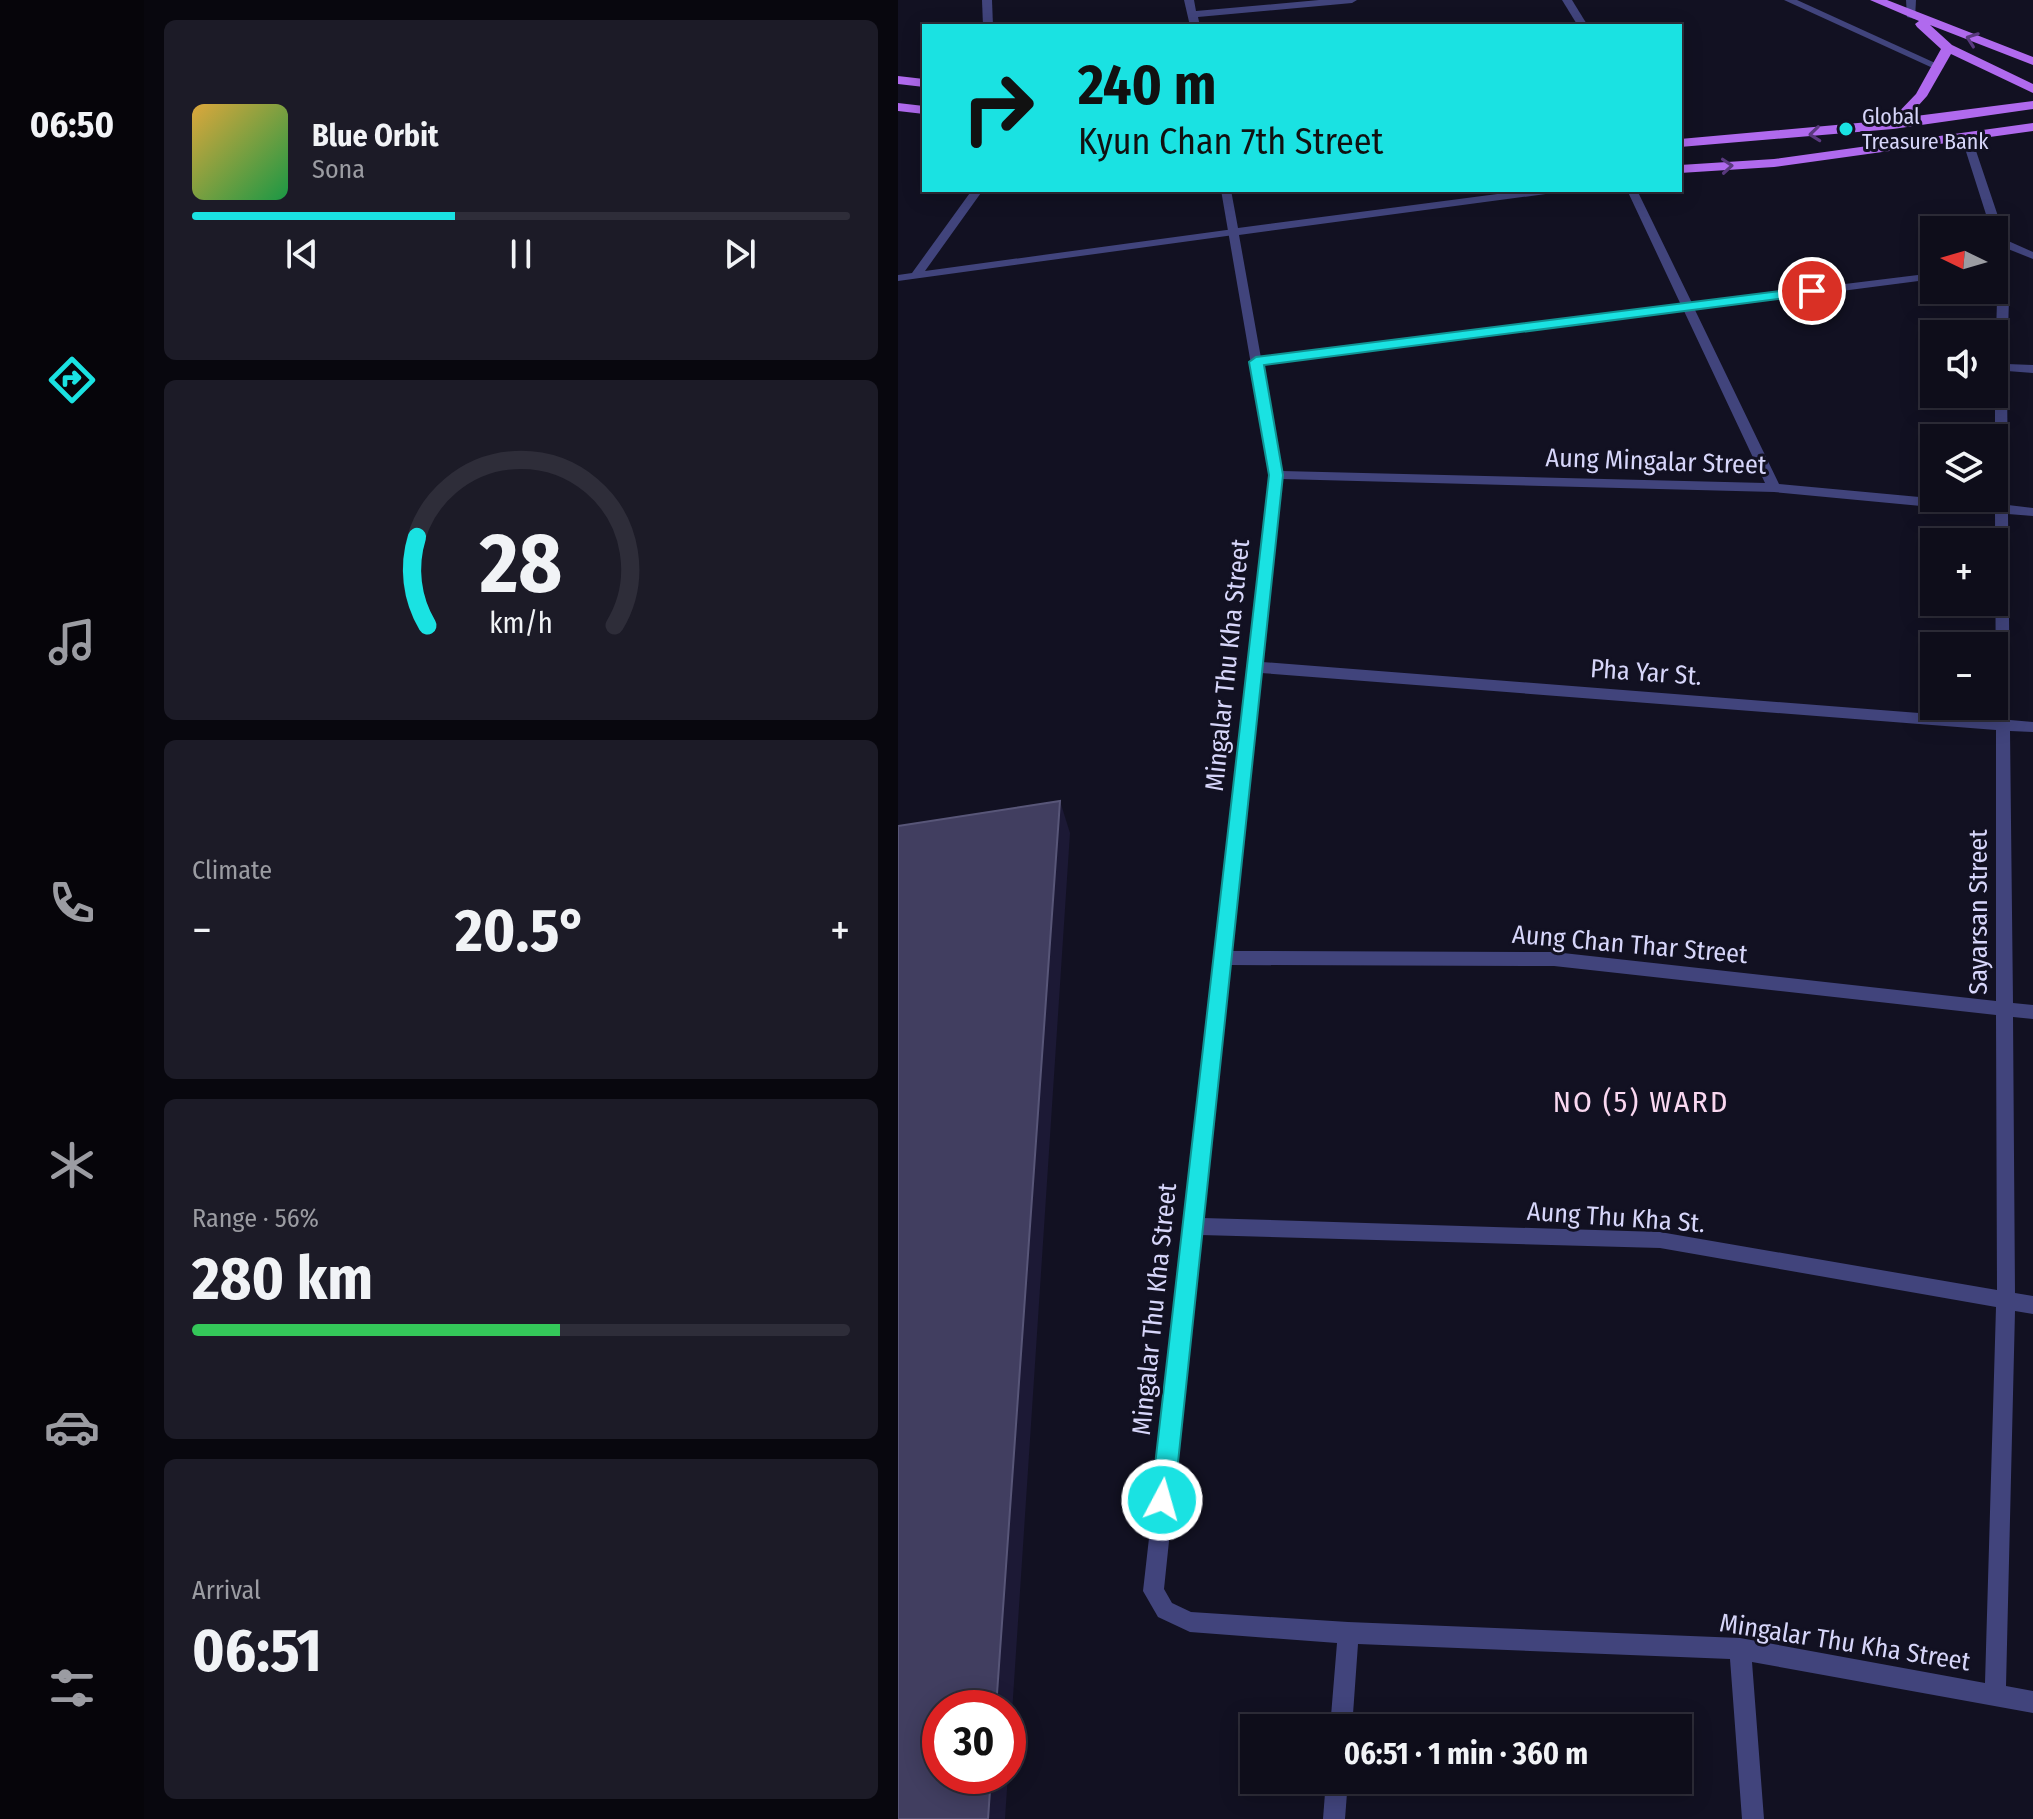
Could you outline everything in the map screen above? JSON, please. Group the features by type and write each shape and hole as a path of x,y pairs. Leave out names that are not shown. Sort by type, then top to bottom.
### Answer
{"main road":[{"path":"1876,0 1912,17 2033,61"},
{"path":"1912,17 1948,48 2033,89"},
{"path":"1893,125 1921,96 1948,48"},
{"path":"898,80 922,83"},
{"path":"1682,143 1753,140 1893,125 2033,105"},
{"path":"898,107 922,110"},
{"path":"1682,169 1774,163 2033,127"}],"street":[{"path":"987,0 988,24"},
{"path":"1189,0 1195,24"},
{"path":"1193,14 1352,0"},
{"path":"1567,0 1582,24"},
{"path":"1789,0 1939,67"},
{"path":"1911,0 1912,17"},
{"name":"Sayarsan Street","path":"1966,136 1992,216"},
{"path":"916,275 977,192"},
{"name":"Mingalar Thu Kha Street","path":"1226,192 1276,475 1153,1591 1165,1610 1190,1622 1348,1633 1740,1649 2033,1702"},
{"path":"898,278 1538,192"},
{"path":"1633,192 1774,488"},
{"path":"2008,245 2033,256"},
{"path":"1256,362 1920,278"},
{"path":"2008,367 2033,369"},
{"name":"Aung Mingalar Street","path":"1276,475 1774,488 1920,501"},
{"name":"Aung Mingalar Street","path":"2008,510 2033,512"},
{"name":"Sayarsan Street","path":"1995,1694 2006,1299 2002,512"},
{"name":"Pha Yar St.","path":"1255,667 2003,722 2033,727"},
{"name":"Aung Chan Thar Street","path":"1221,958 1554,959 2033,1012"},
{"name":"Aung Thu Kha St.","path":"1191,1226 1660,1240 2033,1305"},
{"path":"1342,1714 1348,1633"},
{"path":"1740,1649 1753,1819"},
{"path":"1334,1819 1336,1794"}],"building":[{"path":"1060,801 997,1690 922,1690 922,1794 990,1794 988,1819 898,1819 898,826"}],"place":[{"name":"Global Treasure Bank","path":"1846,129"}],"district":[{"name":"NO (5) WARD","path":"1641,1102"}],"route":[{"path":"1162,1500 1276,475 1256,362 1812,291"}]}
